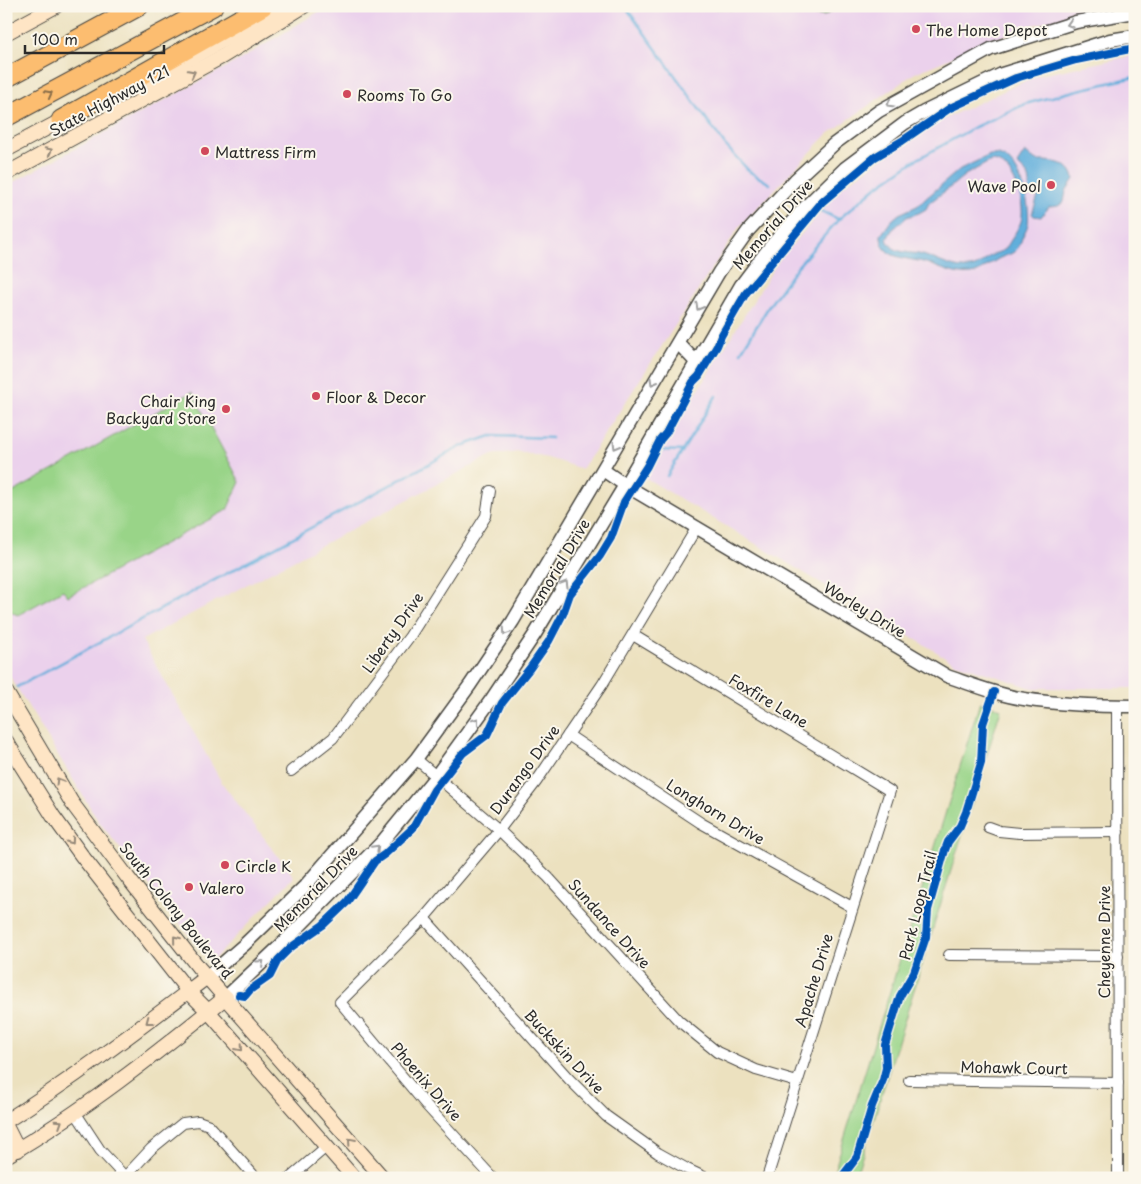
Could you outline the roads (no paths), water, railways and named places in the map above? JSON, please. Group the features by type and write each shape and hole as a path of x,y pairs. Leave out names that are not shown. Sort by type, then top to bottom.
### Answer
{"highway":[{"path":"6,78 139,6"},
{"path":"6,117 213,6"},
{"path":"61,120 263,6"},
{"path":"6,72 43,58"}],"main road":[{"path":"6,33 56,6"},
{"path":"6,150 61,120 154,79 284,6"},
{"name":"State Highway 121","path":"6,174 224,56 304,6"},
{"name":"South Colony Boulevard","path":"6,692 72,803 128,878 207,977 226,996 383,1178"},
{"path":"6,741 53,816 82,856 188,991 208,1011 354,1178"},
{"path":"53,816 72,803"},
{"name":"Memorial Drive","path":"6,1121 66,1082 207,977"},
{"name":"Memorial Drive","path":"12,1153 75,1112 131,1072 226,996"},
{"path":"6,1126 12,1153"}],"street":[{"name":"Memorial Drive","path":"207,977 245,944 305,886 416,759 470,685 513,621 719,272 748,231 795,180 834,144 879,110 991,49 1076,22 1135,12"},
{"name":"Memorial Drive","path":"226,996 283,943 382,842 436,776 491,700 535,634 625,485 741,285 769,248 804,208 845,168 905,123 924,112 1002,74 1110,40 1135,36"},
{"path":"912,91 924,112"},
{"path":"678,343 703,350"},
{"path":"678,343 696,362"},
{"name":"Worley Drive","path":"602,470 947,676 994,692 1024,699 1074,705 1135,706"},
{"name":"Liberty Drive","path":"291,771 333,738 410,636 486,516 490,491"},
{"name":"Durango Drive","path":"340,1002 424,918 499,830 536,782 633,635 697,527"},
{"name":"Foxfire Lane","path":"633,635 890,791"},
{"name":"Cheyenne Drive","path":"1117,706 1118,1178"},
{"name":"Longhorn Drive","path":"568,735 701,822 852,906"},
{"name":"Sundance Drive","path":"416,759 499,830 548,877 679,1021 717,1052 756,1070 797,1082"},
{"name":"Apache Drive","path":"767,1178 890,791"},
{"path":"988,827 999,831 1019,833 1118,832"},
{"name":"Buckskin Drive","path":"424,918 569,1079 606,1116 658,1153 706,1178"},
{"path":"949,955 1118,956"},
{"name":"Phoenix Drive","path":"340,1002 427,1106 493,1178"},
{"name":"Mohawk Court","path":"909,1080 1118,1083"},
{"path":"75,1112 100,1150 124,1177 151,1149 183,1123 198,1121 209,1125 256,1178"},
{"path":"290,1178 326,1147"}],"water":[{"name":"Wave Pool","path":"1025,152 1037,161 1055,162 1065,166 1072,173 1074,179 1066,191 1064,202 1058,206 1049,207 1041,217 1032,214 1038,196 1029,189 1030,181 1028,175 1017,164"},
{"path":"990,155 1000,155 1014,167 1023,186 1029,216 1028,226 1018,248 1013,253 972,274 956,273 920,261 896,256 887,251 882,242 881,235 891,221 899,214 917,206 960,169","holes":["991,161 999,163 1012,176 1017,186 1022,207 1020,224 1004,250 971,268 958,268 923,255 902,252 893,248 887,239 892,230 907,217 926,209 929,203 965,175"]}],"waterway":[{"path":"625,6 725,145 750,172 770,184"},
{"path":"741,352 769,306 797,267 839,219 875,188 914,161 975,127 1025,104 1135,77"},
{"path":"819,210 838,219"},
{"path":"667,476 716,396"},
{"path":"17,687 462,446 491,436 552,438"},
{"path":"660,450 683,451"}],"place":[{"name":"The Home Depot","path":"916,29"},
{"name":"Rooms To Go","path":"347,94"},
{"name":"Mattress Firm","path":"205,151"},
{"name":"Wave Pool","path":"1051,185"},
{"name":"Floor & Decor","path":"316,396"},
{"name":"Chair King Backyard Store","path":"226,409"},
{"name":"Circle K","path":"225,865"},
{"name":"Valero","path":"189,887"}]}
